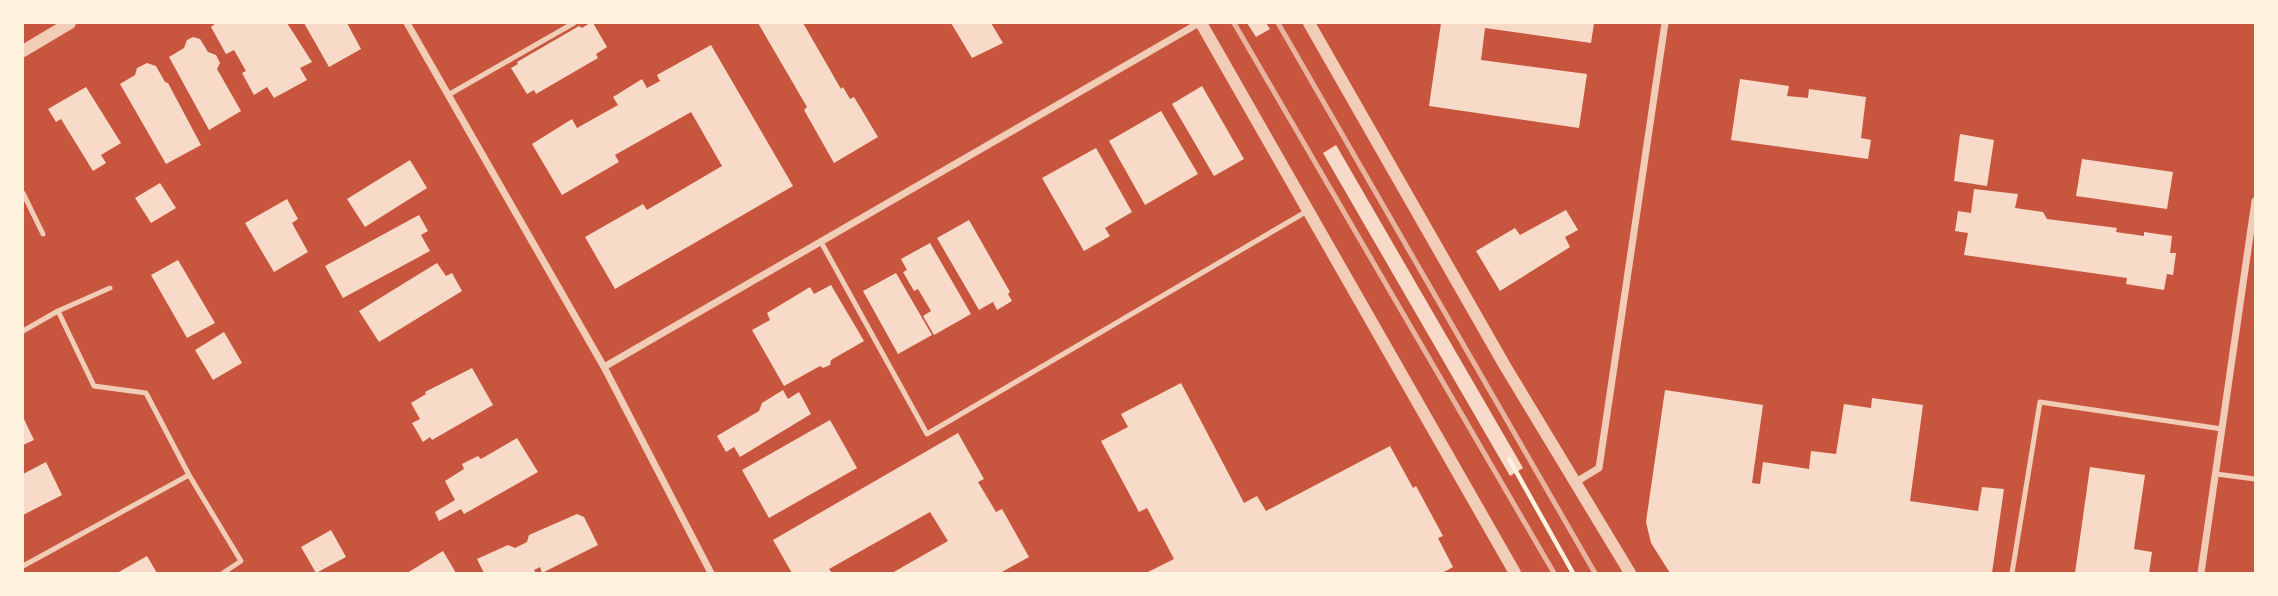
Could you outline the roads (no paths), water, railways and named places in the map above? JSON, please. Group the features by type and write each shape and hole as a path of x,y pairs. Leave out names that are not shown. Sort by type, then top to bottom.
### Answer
{"street":[{"path":"23,51 71,23"},
{"path":"407,23 604,368 710,573"},
{"path":"604,368 1200,23 1309,209 1515,573"},
{"path":"1309,23 1492,342 1630,573"},
{"path":"1576,482 1599,468 1665,23"},
{"path":"2201,573 2255,201"}],"lane":[{"path":"448,95 574,23"},
{"path":"23,193 43,234"},
{"path":"821,242 927,434 1309,209"},
{"path":"23,331 58,311 110,288"},
{"path":"58,311 94,386 146,393 189,475 240,561 223,573"},
{"path":"2012,573 2040,402 2222,429"},
{"path":"2216,474 2255,480"},
{"path":"23,566 189,475"}],"railway":[{"path":"1234,23 1554,573"},
{"path":"1278,23 1595,573"}]}
